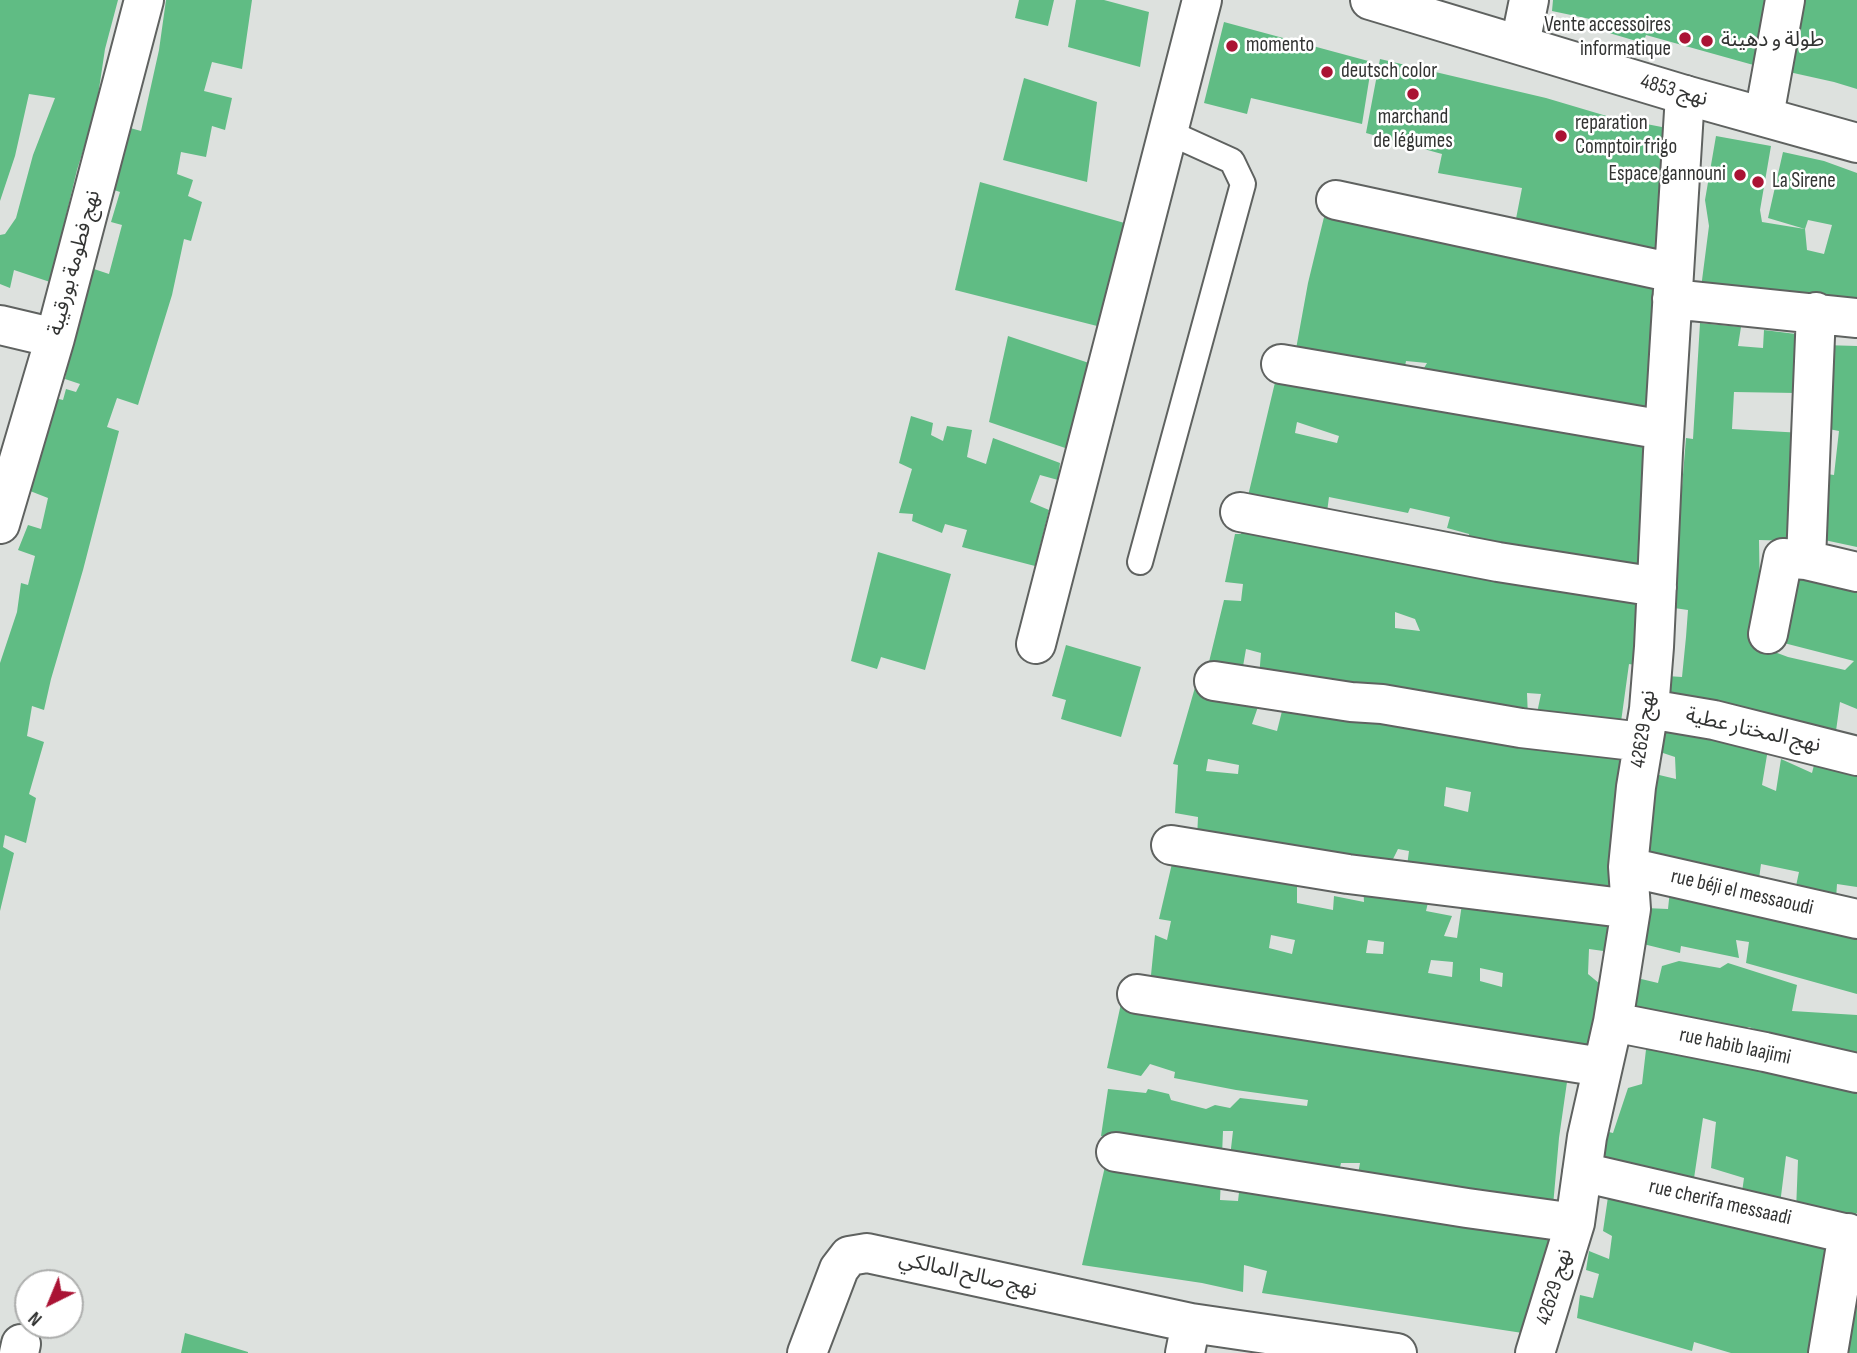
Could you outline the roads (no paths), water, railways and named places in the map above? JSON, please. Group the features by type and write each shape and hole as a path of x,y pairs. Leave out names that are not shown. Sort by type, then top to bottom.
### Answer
{"street":[{"name":"نهج فطومة بورقيبة","path":"0,524 55,338 144,0"},
{"path":"1036,645 1202,0"},
{"name":"نهج 4853","path":"1370,0 1685,95 1857,143"},
{"path":"1520,44 1529,0"},
{"path":"1764,116 1785,0"},
{"name":"نهج 42629","path":"1535,1353 1575,1223 1587,1137 1613,1022 1631,909 1628,867 1646,725 1657,587 1685,95"},
{"path":"1336,200 1673,286 1857,318"},
{"path":"1807,560 1816,312"},
{"path":"0,325 55,338"},
{"path":"1281,364 1664,430"},
{"path":"1240,512 1498,562 1657,587"},
{"path":"1768,634 1783,558 1807,560 1857,572"},
{"name":"نهج المختار عطية","path":"1214,681 1382,705 1521,729 1714,720 1857,756"},
{"path":"1171,845 1348,874 1631,909"},
{"name":"rue béji el messaoudi","path":"1628,867 1857,919"},
{"path":"1137,994 1602,1068"},
{"name":"rue habib laajimi","path":"1613,1022 1857,1073"},
{"path":"1116,1152 1575,1223"},
{"name":"rue cherifa messaadi","path":"1582,1172 1852,1234"},
{"path":"1828,1353 1852,1234"},
{"name":"نهج صالح المالكي","path":"807,1353 839,1269 849,1256 867,1253 1188,1338 1397,1353"}],"lane":[{"path":"1140,562 1243,184 1231,161 1168,132"}],"place":[{"name":"Vente accessoires informatique","path":"1685,38"},
{"name":"طولة و دهينة","path":"1707,41"},
{"name":"momento","path":"1232,46"},
{"name":"deutsch color","path":"1327,72"},
{"name":"marchand de légumes","path":"1413,94"},
{"name":"reparation Comptoir frigo","path":"1561,136"},
{"name":"Espace gannouni","path":"1740,175"},
{"name":"La Sirene","path":"1758,182"}]}
